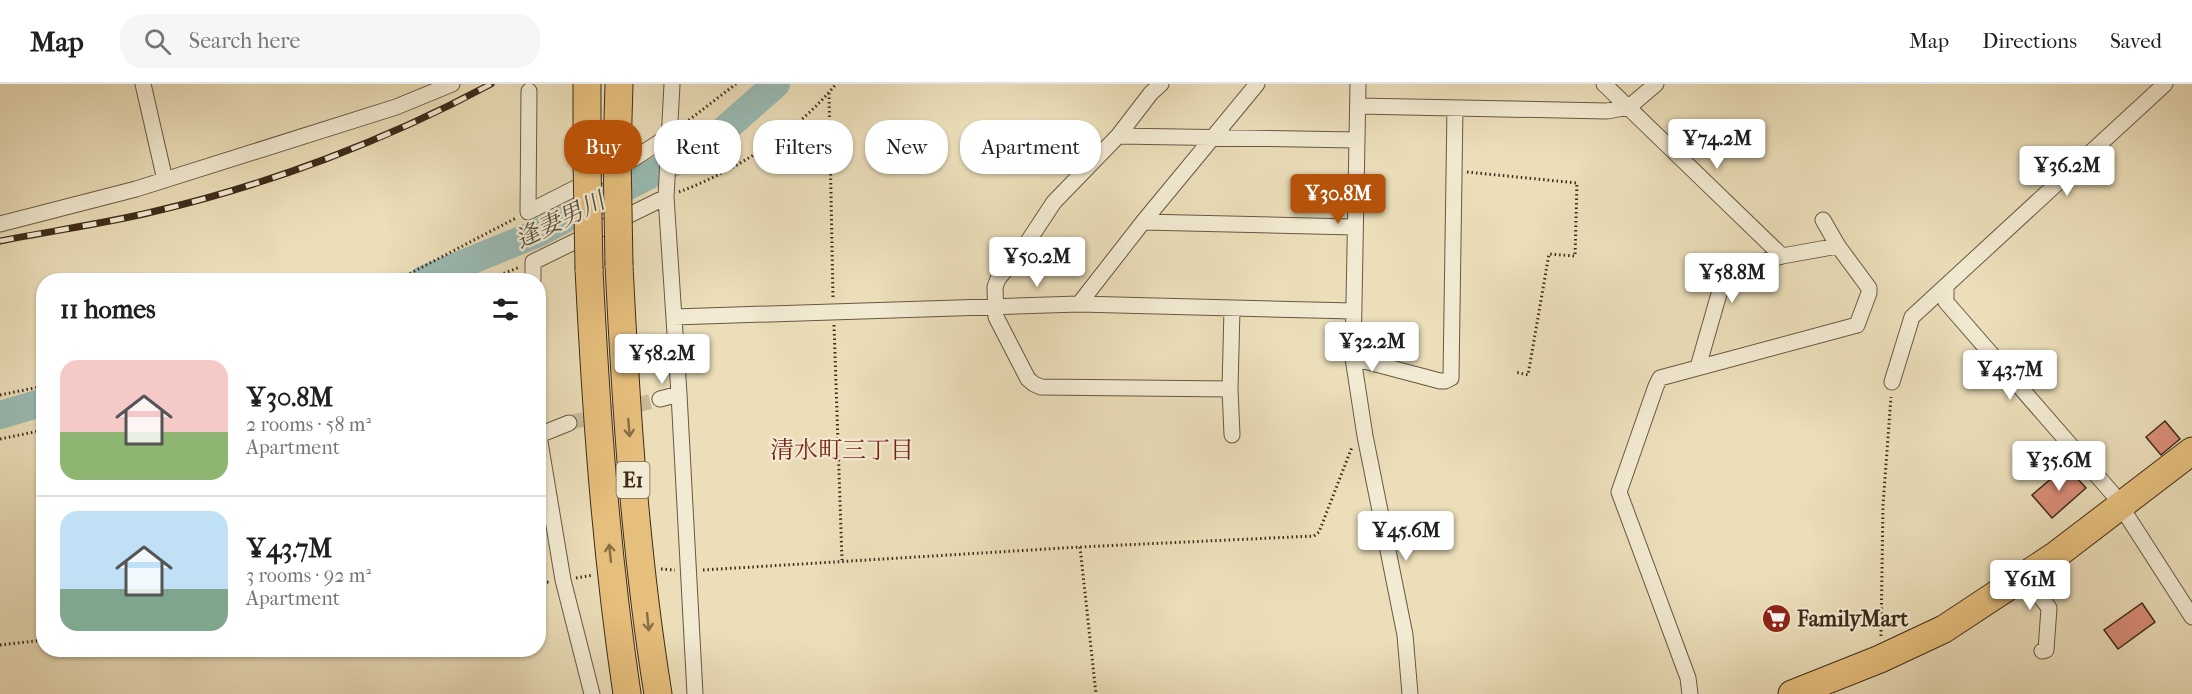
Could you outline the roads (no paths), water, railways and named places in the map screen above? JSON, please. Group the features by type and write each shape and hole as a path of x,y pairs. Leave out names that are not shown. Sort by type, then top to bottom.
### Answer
{"highway":[{"name":"E1","path":"587,84 589,270 595,398 609,546 627,694"},
{"name":"E1","path":"619,84 617,154 619,265 626,394 639,543 658,694"},
{"path":"1792,694 1880,659 1944,629 2025,577 2192,451"}],"street":[{"path":"143,84 165,180"},
{"path":"0,224 165,180 396,107 452,84"},
{"path":"671,120 672,84"},
{"path":"1161,84 1151,93 1118,136 1054,202 1025,246 998,279 995,287 996,317 1028,379 1041,387 1230,389"},
{"path":"1079,304 1143,222 1257,84"},
{"path":"1358,84 1353,358 1365,436 1405,635 1410,694"},
{"path":"1604,84 1782,256"},
{"path":"1358,106 1607,111 1629,107 1656,84"},
{"path":"1892,382 1912,317 2165,84"},
{"path":"529,91 528,212 654,148"},
{"path":"1353,358 1440,381 1451,378 1455,108"},
{"path":"1118,136 1356,140"},
{"path":"668,174 667,194 694,694"},
{"path":"533,273 533,262 667,194"},
{"path":"1690,694 1688,678 1619,492 1660,378 1857,325 1869,288 1838,246 1823,220"},
{"path":"1143,222 1354,227"},
{"path":"1698,367 1725,273 1782,256 1838,246"},
{"path":"1946,287 1946,302 2106,486 2192,617"},
{"path":"674,316 1079,304 1353,311"},
{"path":"1232,309 1230,389 1232,435"},
{"path":"660,399 679,394"},
{"path":"546,431 570,423"},
{"path":"546,476 563,580 592,694"},
{"path":"2025,577 2049,608 2046,650 2042,651"}],"waterway":[{"name":"逢妻男川","path":"440,273 536,234 707,145 776,84"},
{"name":"逢妻男川","path":"0,415 36,404"}],"tunnel":[{"path":"569,423 660,399"}],"railway":[{"path":"0,241 133,216 196,201 283,174 369,142 491,84"}],"place":[{"name":"FamilyMart","path":"1776,618"}],"district":[{"name":"清水町三丁目","path":"842,450"}]}
